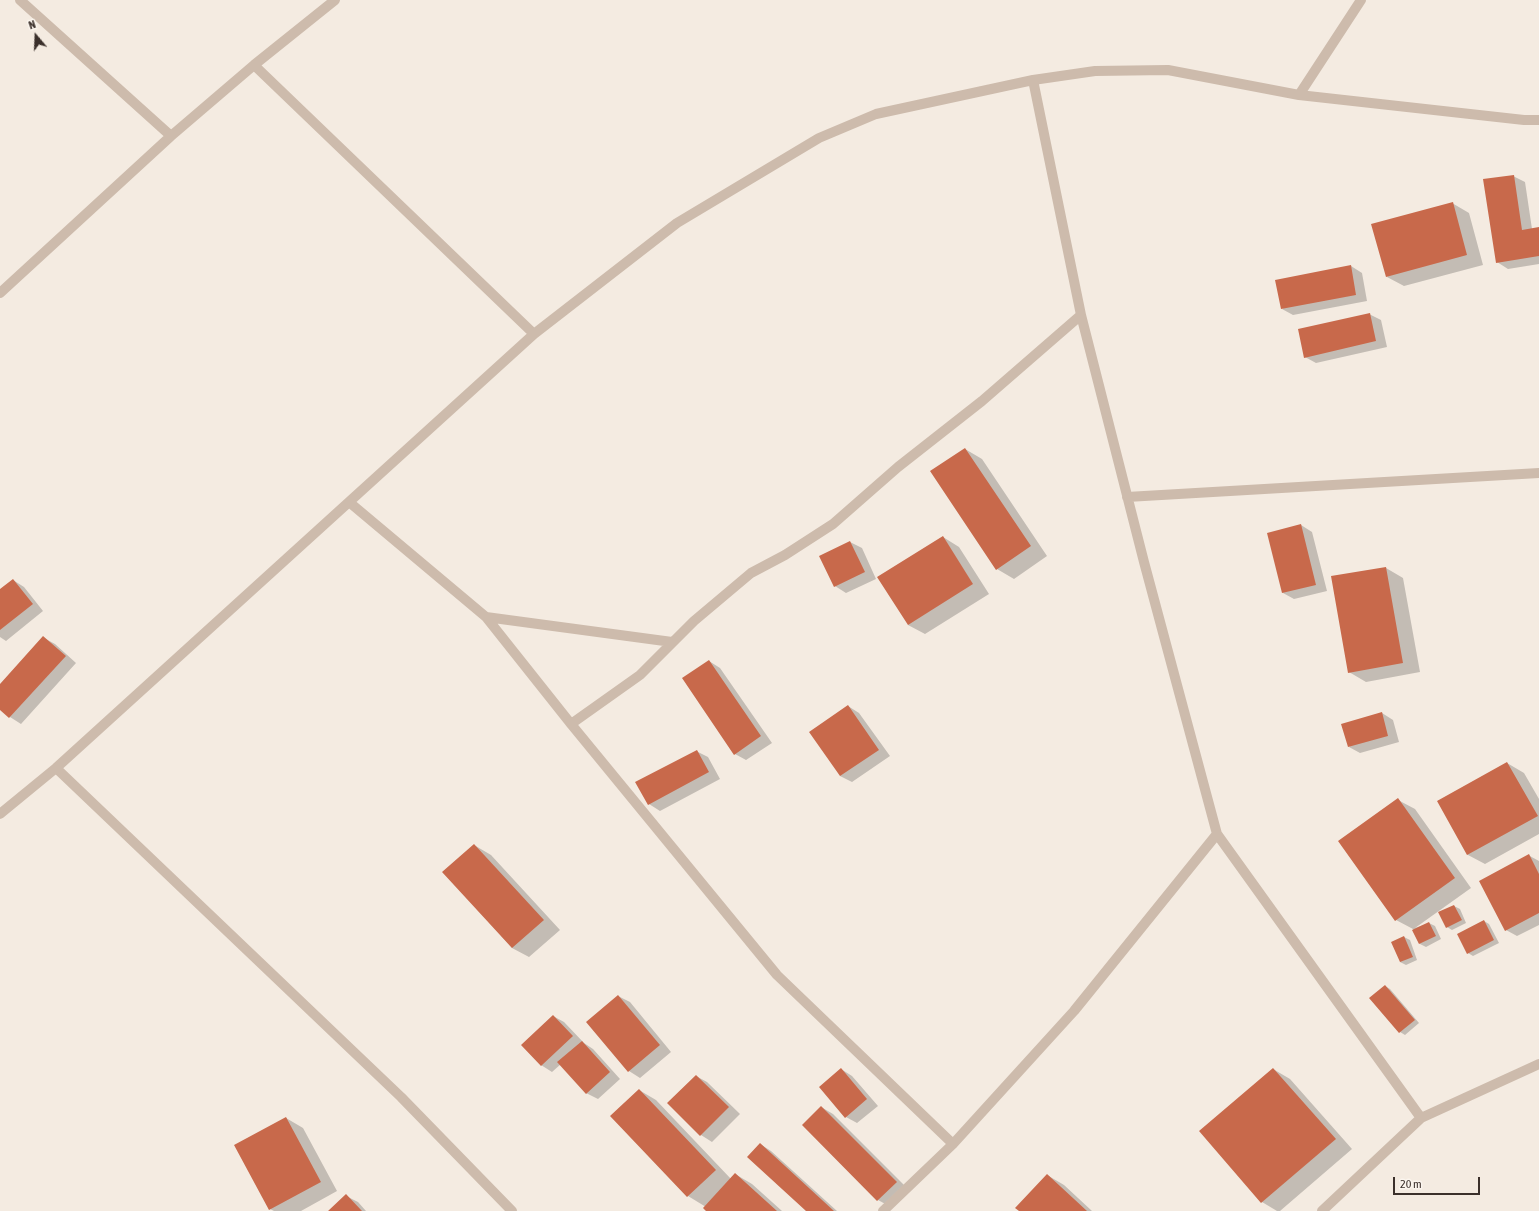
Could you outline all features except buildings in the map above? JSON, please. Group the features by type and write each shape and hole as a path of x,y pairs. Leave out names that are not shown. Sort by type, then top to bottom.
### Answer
{"street":[{"path":"20,0 171,136"},
{"path":"0,293 171,136 254,64 335,0"},
{"path":"1299,95 1361,0"},
{"path":"254,64 534,334"},
{"path":"0,814 56,768 534,334 677,224 819,138 876,114 1033,80 1095,71 1168,70 1299,95 1524,120 1539,120"},
{"path":"1033,80 1082,315 1127,497 1217,834 1421,1118"},
{"path":"571,724 640,675 694,621 751,574 786,555 833,524 898,467 982,400 1082,315"},
{"path":"1127,497 1539,473"},
{"path":"349,502 486,617 571,724 777,975 954,1144"},
{"path":"486,617 672,642"},
{"path":"56,768 402,1097 512,1211"},
{"path":"882,1211 954,1144 1074,1011 1217,834"},
{"path":"1322,1211 1421,1118 1539,1064"}]}
